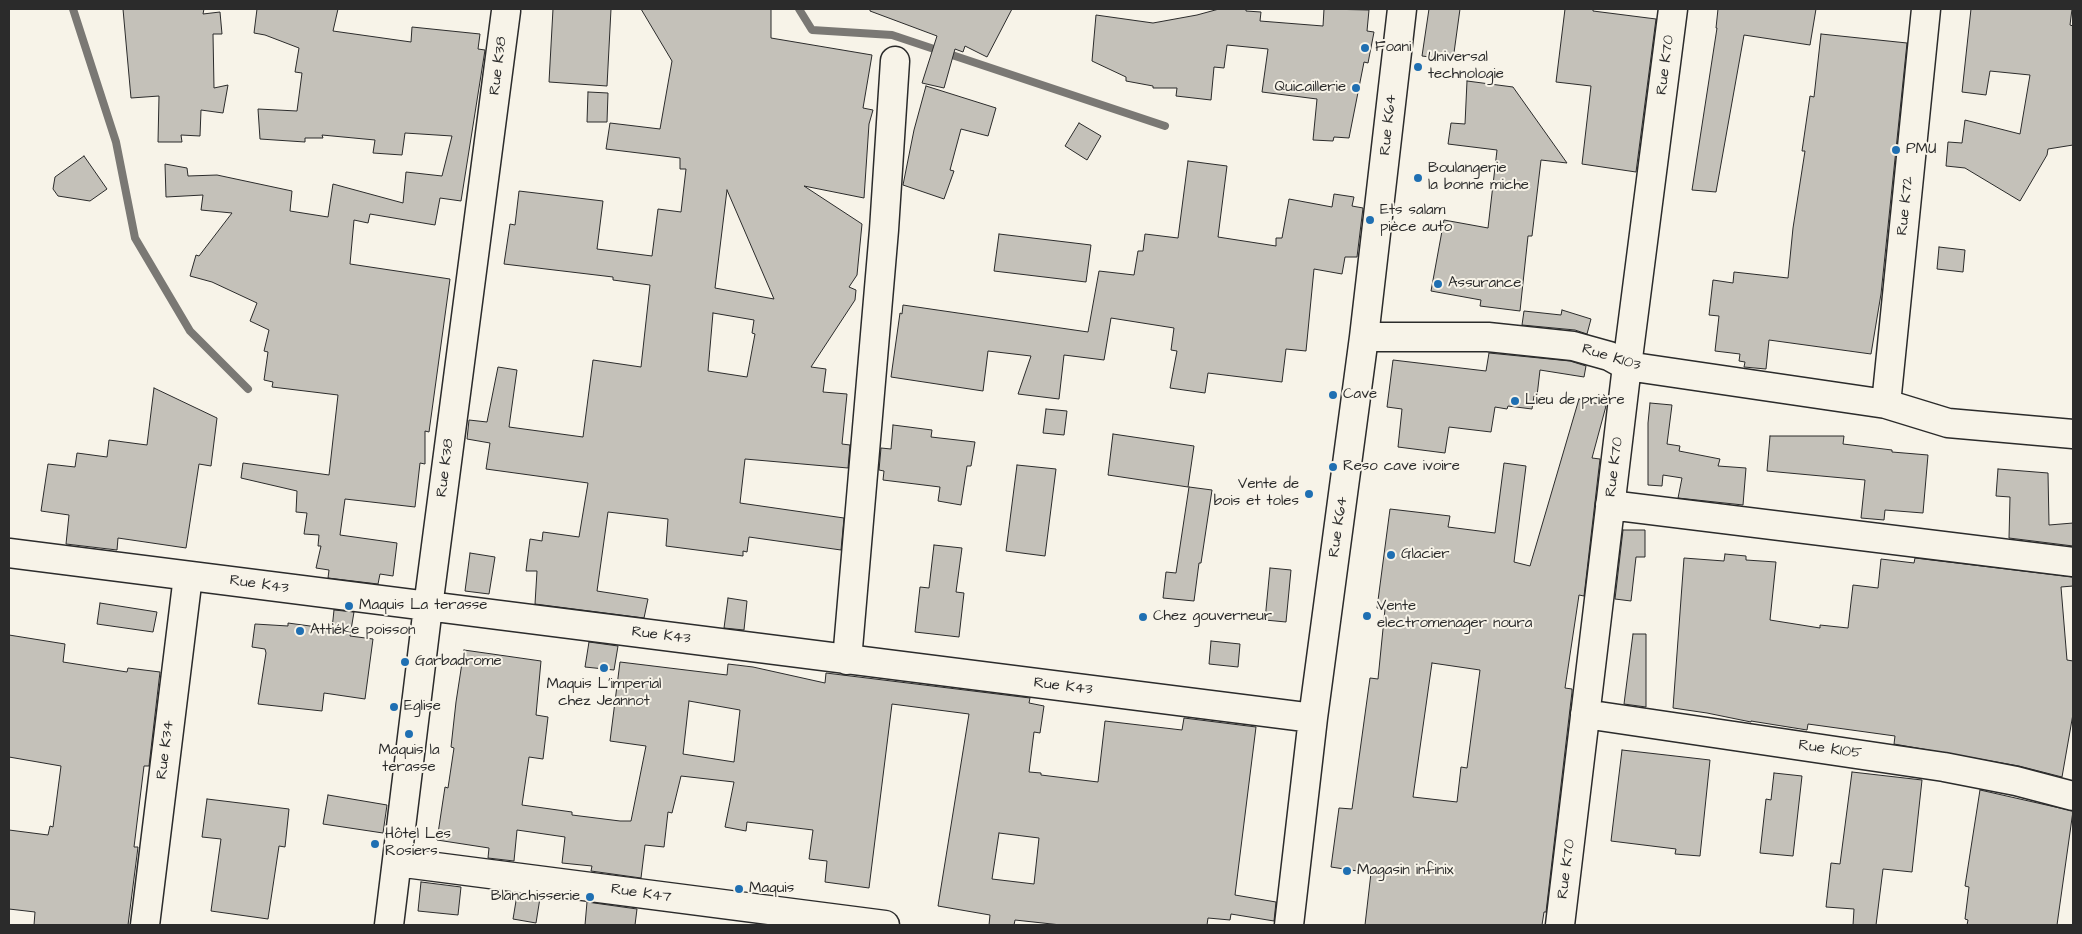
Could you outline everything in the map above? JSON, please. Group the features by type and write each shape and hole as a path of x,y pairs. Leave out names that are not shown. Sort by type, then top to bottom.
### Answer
{"street":[{"name":"Rue K64","path":"1289,925 1364,337 1402,9"},
{"name":"Rue K70","path":"1560,925 1627,366 1673,9"},
{"name":"Rue K72","path":"1886,404 1926,9"},
{"name":"Rue K38","path":"389,925 428,607 506,11"},
{"path":"847,660 884,237 895,61"},
{"name":"Rue K103","path":"1364,337 1488,337 1573,346 1609,356 1627,366 1886,404 1948,423 2073,434"},
{"path":"1610,505 1993,554 2073,562"},
{"name":"Rue K43","path":"9,553 1314,718"},
{"name":"Rue K34","path":"145,925 188,576"},
{"name":"Rue K105","path":"1585,714 1944,767 2016,780 2073,796"},
{"name":"Rue K47","path":"397,862 732,916 885,925"}],"building":[{"path":"123,9 204,9 203,14 220,12 222,34 213,34 214,88 228,85 223,113 201,110 200,136 181,135 182,142 158,142 159,96 131,98"},
{"path":"257,9 338,9 333,31 411,42 412,27 480,34 478,49 485,50 461,201 440,198 435,225 370,214 368,223 354,220 350,264 450,279 429,432 425,431 425,464 420,463 415,507 345,499 340,535 397,543 393,576 380,574 378,584 328,578 329,570 316,568 321,546 318,546 319,535 304,534 307,513 296,512 297,491 241,478 243,463 329,475 338,395 272,387 273,382 264,380 268,352 264,351 269,330 250,321 257,303 212,282 190,276 196,255 199,256 232,213 201,210 203,195 166,197 165,164 187,168 188,176 217,175 292,191 290,211 328,217 333,184 403,203 406,172 442,176 452,136 405,133 402,155 373,153 375,140 322,135 323,138 305,138 305,142 260,139 258,109 297,111 302,73 295,72 299,48 265,35 254,33"},
{"path":"553,9 611,9 607,86 549,82"},
{"path":"641,9 771,9 771,38 872,55 863,108 873,110 869,124 864,198 804,186 862,224 857,275 849,287 856,290 855,300 811,367 826,369 823,392 847,394 842,444 850,445 848,468 745,459 740,503 844,518 841,550 749,537 747,552 743,551 743,556 666,546 668,519 608,512 597,591 648,599 644,618 535,604 537,571 526,571 530,539 542,541 543,532 579,537 588,483 486,469 490,443 467,439 469,420 487,422 498,367 517,370 509,427 583,437 593,360 641,367 650,285 613,280 613,277 504,264 510,224 515,225 519,191 603,201 597,249 652,256 658,209 681,212 686,169 680,169 680,158 606,149 610,123 660,129 672,61","holes":["727,190 774,299 715,288","713,313 754,320 752,333 755,334 747,377 708,371"]},
{"path":"870,9 1012,9 987,57 965,46 963,52 955,49 944,88 922,83 937,36 870,11"},
{"path":"1219,9 1246,9 1246,11 1261,12 1260,21 1323,26 1324,9 1369,10 1367,31 1374,32 1368,63 1364,62 1349,138 1334,137 1333,141 1313,140 1317,99 1262,92 1268,49 1227,45 1224,68 1214,67 1211,100 1176,96 1177,88 1153,88 1153,86 1126,81 1126,77 1092,61 1096,15 1153,23"},
{"path":"1429,9 1460,9 1453,60 1422,56"},
{"path":"1565,9 1593,9 1593,11 1656,19 1636,172 1582,164 1591,86 1556,82"},
{"path":"1718,9 1816,9 1810,45 1744,35 1716,192 1692,190 1717,28"},
{"path":"1971,9 2072,9 2070,25 2073,26 2073,145 2048,149 2047,155 2020,201 1965,168 1946,166 1948,142 1962,143 1965,120 2020,134 2030,75 1990,71 1986,95 1962,92"},
{"path":"1821,34 1907,43 1881,294 1871,354 1769,340 1766,369 1744,367 1745,362 1739,361 1740,354 1715,351 1719,316 1709,315 1713,280 1733,283 1734,272 1788,278 1793,228 1805,151 1802,151 1810,96 1814,97"},
{"path":"1467,81 1513,87 1567,163 1541,160 1532,236 1528,236 1520,311 1480,306 1481,300 1431,291 1444,220 1488,228 1497,150 1448,144 1451,123 1465,124"},
{"path":"926,86 996,108 988,136 961,129 950,170 954,171 944,199 903,185 914,130"},
{"path":"588,92 608,93 607,122 587,122"},
{"path":"1079,123 1101,136 1087,160 1065,146"},
{"path":"84,156 107,189 90,201 58,196 53,189 55,177"},
{"path":"1188,161 1227,166 1218,237 1276,246 1276,238 1282,238 1289,199 1332,207 1334,194 1354,197 1352,206 1363,208 1357,257 1345,257 1342,274 1314,269 1306,351 1286,349 1282,382 1208,373 1205,393 1170,388 1177,351 1171,350 1174,328 1111,318 1104,360 1064,355 1059,399 1018,394 1031,356 988,351 983,391 891,377 900,313 902,314 903,305 1088,332 1099,271 1134,275 1138,251 1143,251 1145,234 1178,238"},
{"path":"999,234 1091,245 1086,282 994,271"},
{"path":"1939,247 1965,250 1963,272 1937,269"},
{"path":"1562,310 1591,319 1587,334 1575,330 1522,325 1524,311 1561,315"},
{"path":"1489,353 1570,361 1586,366 1584,377 1540,370 1537,396 1534,396 1532,409 1508,406 1507,409 1495,407 1491,432 1449,427 1445,453 1398,447 1402,409 1387,407 1393,360 1486,371"},
{"path":"154,388 217,418 211,466 199,464 186,548 118,538 117,550 66,544 69,515 41,511 48,464 75,467 77,453 107,457 109,440 147,445"},
{"path":"1579,399 1606,406 1592,458 1600,459 1584,596 1579,595 1565,688 1572,689 1572,692 1546,912 1544,912 1542,925 1365,925 1371,873 1331,867 1339,808 1352,809 1370,678 1378,679 1385,609 1377,608 1390,509 1450,516 1448,527 1495,533 1504,463 1526,466 1514,562 1530,566","holes":["1432,663 1480,670 1467,768 1461,767 1457,802 1413,797"]},
{"path":"1650,403 1672,405 1667,444 1680,446 1679,451 1720,459 1718,466 1746,468 1743,505 1678,498 1682,478 1663,475 1662,486 1648,485 1648,423"},
{"path":"1046,409 1067,411 1064,435 1043,433"},
{"path":"893,425 932,430 931,437 975,442 971,466 967,466 961,505 938,501 940,487 883,480 884,471 879,470 881,448 891,449"},
{"path":"1113,434 1194,446 1188,487 1108,475"},
{"path":"1770,436 1844,436 1843,444 1892,450 1892,452 1928,455 1923,513 1885,510 1884,520 1861,518 1865,480 1767,471"},
{"path":"1017,465 1056,469 1045,556 1006,551"},
{"path":"1998,469 2048,473 2049,525 2073,523 2073,546 2009,538 2010,497 1996,496"},
{"path":"1189,487 1212,490 1194,601 1163,598 1166,572 1176,573"},
{"path":"1623,530 1645,530 1645,557 1636,557 1631,601 1615,599"},
{"path":"934,545 962,548 956,592 964,593 959,637 915,632 920,587 929,588"},
{"path":"470,553 495,557 489,594 465,591"},
{"path":"1725,554 1746,556 1746,560 1776,562 1770,620 1820,628 1820,625 1848,628 1853,585 1878,588 1881,559 1914,563 1915,558 2073,577 2073,586 2061,587 2067,660 2073,661 2073,714 2062,777 2019,766 1894,744 1895,736 1808,724 1807,730 1673,708 1684,558 1724,561"},
{"path":"1270,568 1291,570 1286,622 1265,620"},
{"path":"728,598 747,601 744,630 724,628"},
{"path":"100,603 157,612 153,632 97,624"},
{"path":"334,610 354,612 350,636 373,639 365,699 324,693 322,711 258,704 266,653 265,649 252,647 255,624 288,626 288,623 332,629"},
{"path":"1633,634 1646,634 1646,707 1624,704"},
{"path":"9,635 65,644 63,662 127,672 128,668 160,672 149,766 144,766 134,847 138,847 128,925 34,925 35,912 9,909 9,830 48,835 50,826 53,827 61,766 9,757"},
{"path":"1211,641 1240,644 1238,667 1209,664"},
{"path":"589,642 618,646 614,670 585,667"},
{"path":"464,650 541,661 536,715 548,717 543,759 529,757 522,805 572,812 572,815 620,821 631,821 646,746 610,741 620,662 727,675 728,664 753,667 825,683 826,673 1030,698 1029,703 1044,706 1040,733 1034,732 1029,772 1098,782 1105,721 1182,730 1184,718 1256,727 1235,895 1276,902 1274,921 1231,914 1230,920 1208,918 1207,925 1061,925 1015,920 1014,925 989,925 990,915 938,906 969,714 892,704 869,888 825,882 827,861 809,859 813,830 747,822 746,831 725,827 734,782 681,776 672,813 668,812 664,847 645,845 641,878 591,871 592,866 562,863 565,837 517,830 514,861 488,858 489,848 437,840 445,787 448,788 454,748 451,747","holes":["689,701 740,710 734,762 683,754","999,833 1039,838 1034,884 992,879"]},
{"path":"1622,750 1710,760 1700,856 1675,854 1676,849 1611,841"},
{"path":"1852,772 1922,780 1912,872 1883,869 1876,925 1853,925 1854,909 1826,907 1831,863 1840,864"},
{"path":"1774,773 1802,776 1793,856 1760,853 1766,799 1771,800"},
{"path":"1980,790 2073,811 2057,925 1967,925 1968,920 1965,919 1969,887 1965,886"},
{"path":"328,795 387,805 383,833 323,824"},
{"path":"207,799 289,809 285,847 279,846 268,919 211,911 221,839 202,837"},
{"path":"421,882 461,887 458,915 418,911"},
{"path":"517,895 540,898 536,923 513,919"},
{"path":"587,902 637,909 635,925 585,925"}],"waterway":[{"path":"73,9 116,142 135,238 190,331 248,389"},
{"path":"799,9 812,30 892,35 1165,126"}],"place":[{"name":"Foani","path":"1365,48"},
{"name":"Universal technologie","path":"1418,67"},
{"name":"Quicaillerie","path":"1356,88"},
{"name":"PMU","path":"1896,150"},
{"name":"Boulangerie la bonne miche","path":"1418,178"},
{"name":"Ets salam pièce auto","path":"1370,220"},
{"name":"Assurance","path":"1438,284"},
{"name":"Cave","path":"1333,395"},
{"name":"Lieu de prière","path":"1515,401"},
{"name":"Reso cave ivoire","path":"1333,467"},
{"name":"Vente de bois et toles","path":"1309,494"},
{"name":"Glacier","path":"1391,555"},
{"name":"Maquis La terasse","path":"349,606"},
{"name":"Vente electromenager noura","path":"1367,616"},
{"name":"Chez gouverneur","path":"1143,617"},
{"name":"Attiéke poisson","path":"300,631"},
{"name":"Garbadrome","path":"405,662"},
{"name":"Maquis L’imperial chez Jeannot","path":"604,668"},
{"name":"Eglise","path":"394,707"},
{"name":"Maquis la terasse","path":"409,734"},
{"name":"Hôtel Les Rosiers","path":"375,844"},
{"name":"Magasin infinix","path":"1347,871"},
{"name":"Maquis","path":"739,889"},
{"name":"Blanchisserie","path":"590,897"}]}
